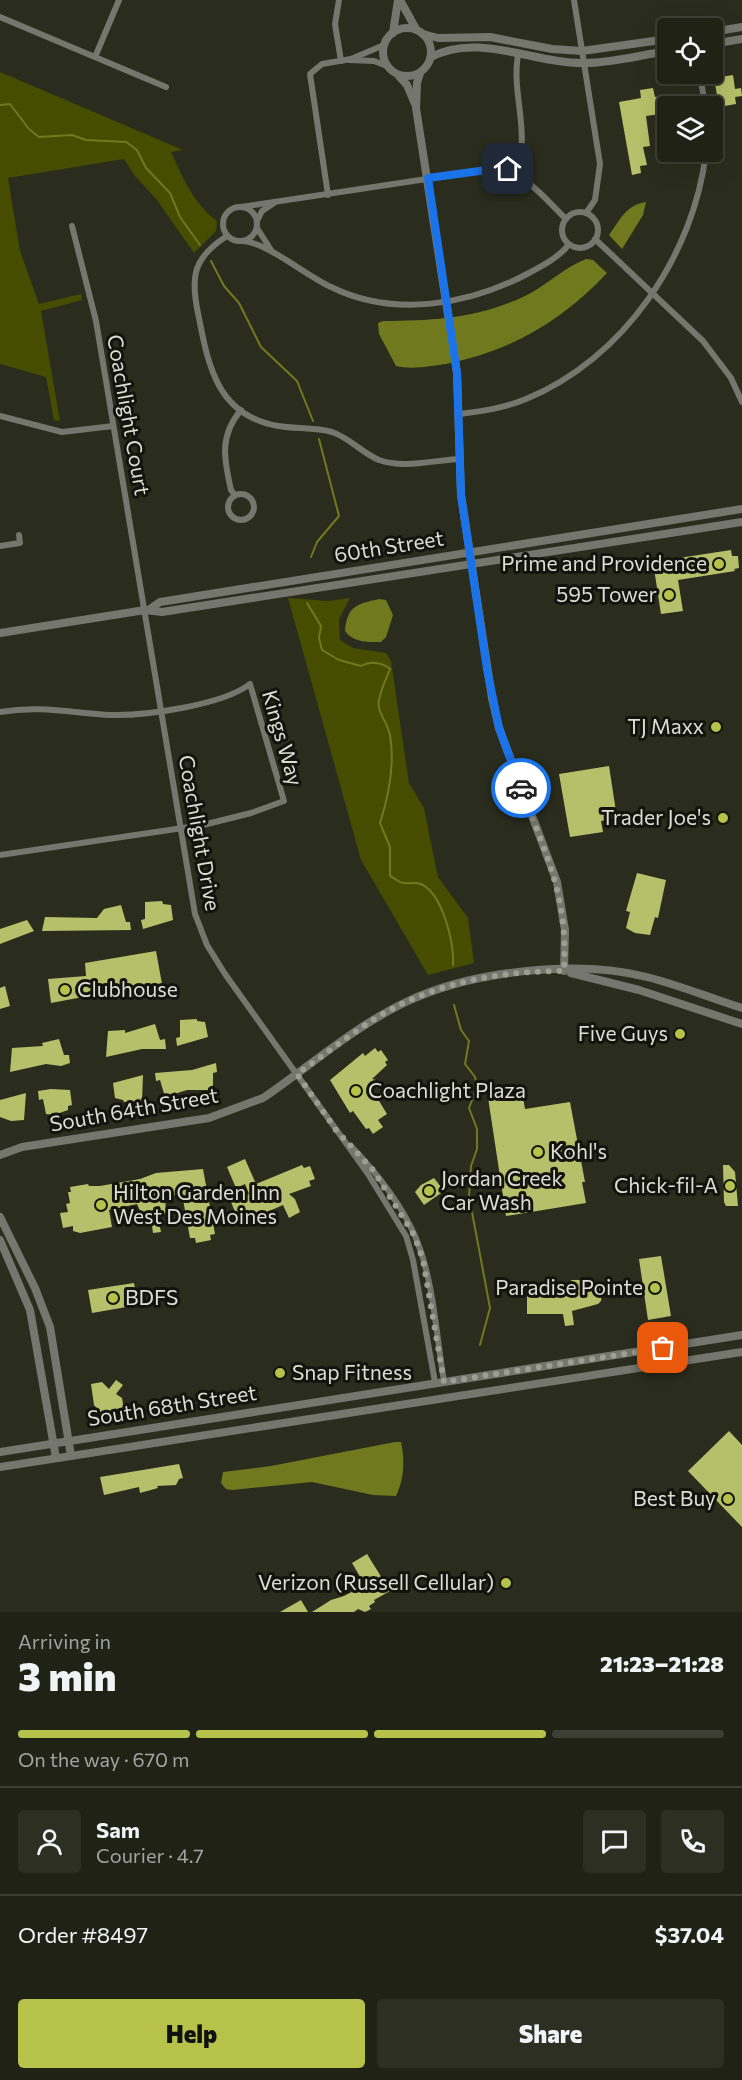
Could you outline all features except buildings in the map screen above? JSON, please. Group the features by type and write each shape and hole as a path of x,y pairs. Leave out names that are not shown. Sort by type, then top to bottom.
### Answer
{"street":[{"path":"95,57 119,0"},
{"path":"339,0 335,24 344,60"},
{"path":"387,66 383,52 384,45 393,33 399,0"},
{"path":"399,0 430,46 430,57 417,83 416,108 457,373 461,495 487,669 499,728 560,894 565,930 564,971"},
{"path":"574,0 600,164 596,200 586,213"},
{"path":"0,17 166,87"},
{"path":"723,30 742,27"},
{"path":"393,33 405,28 438,38 490,37 543,48 582,51 657,41"},
{"path":"723,42 742,39"},
{"path":"327,195 309,79 312,70 317,66 344,60 384,45"},
{"path":"430,57 445,50 465,47 584,63 657,53"},
{"path":"515,172 523,151 514,78 518,54"},
{"path":"344,60 374,61 387,66 403,78 416,108"},
{"path":"393,72 408,76 420,73"},
{"path":"460,414 525,400 576,371 611,342 670,266 689,222 704,162"},
{"path":"227,236 224,218 230,211 241,207 494,169 515,172 566,219"},
{"path":"243,241 251,238 262,211 275,203"},
{"path":"241,207 249,210 273,253"},
{"path":"574,213 586,213 596,222 595,239 581,248 569,244 562,231 566,219 574,213"},
{"name":"Coachlight Court","path":"72,226 92,302 147,610"},
{"path":"227,236 255,243 306,275 350,295 399,304 447,302 501,287 536,269 569,244"},
{"path":"227,236 202,256 194,275 194,289 208,365 222,390 241,410 277,426 321,429 340,435 369,455 387,462 410,464 460,459"},
{"path":"595,239 703,340 731,378 742,402"},
{"path":"235,495 231,490 223,450 229,428 241,410"},
{"path":"0,416 62,432 113,426"},
{"path":"245,494 252,500 254,510 248,519 238,520 230,515 228,505 235,495 245,494"},
{"name":"60th Street","path":"147,610 160,602 742,509"},
{"name":"60th Street","path":"0,633 147,610 162,612 742,522"},
{"path":"0,546 20,543 19,535"},
{"name":"Coachlight Drive","path":"147,610 191,896 207,945 225,974 336,1130 406,1236 413,1260 435,1383"},
{"name":"Kings Way","path":"161,710 226,698 250,684 284,801 226,820 180,829"},
{"path":"0,712 52,708 121,715 161,710"},
{"path":"0,855 180,829"},
{"name":"South 64th Street","path":"0,1155 22,1147 209,1118 263,1098 375,1019 425,994 503,974 564,971 646,977 742,1008"},
{"name":"South 64th Street","path":"564,971 639,990 742,1024"},
{"name":"Coachlight Drive","path":"336,1130 373,1170 414,1235 423,1260 444,1382"},
{"path":"0,1217 35,1288 50,1327 71,1456"},
{"path":"0,1240 30,1310 56,1458"},
{"name":"South 68th Street","path":"0,1452 742,1335"},
{"name":"South 68th Street","path":"0,1467 742,1352"}],"shaded area":[{"path":"0,72 183,150 171,152 184,181 201,206 217,221 216,231 194,253 157,200 135,176 124,159 8,178 20,251 39,304 81,294 82,300 41,311 60,421 54,420 46,377 0,364"},
{"path":"646,202 643,215 622,249 609,235 628,210"},
{"path":"586,259 593,260 607,273 572,306 534,332 492,351 446,364 408,368 396,366 379,334 378,323 383,321 456,317 510,303"},
{"path":"288,598 328,601 350,598 339,619 340,640 353,648 386,653 391,661 409,783 424,808 438,877 468,918 474,963 428,975 361,860"},
{"path":"379,599 386,600 393,615 386,637 381,642 352,638 345,631 351,611 359,605"},
{"path":"401,1442 403,1456 401,1483 396,1496 373,1495 312,1482 232,1490 226,1489 221,1483 223,1472 271,1466"}],"waterway":[{"path":"0,105 10,104 29,129 39,137 72,135 86,140 126,142 137,150 146,168 170,193 180,217 200,245"},
{"path":"211,261 224,286 239,303 261,347 297,381 313,421"},
{"path":"311,557 317,542 339,516 319,439"},
{"path":"307,603 321,626 319,638 322,650 339,660 361,666 376,663 390,669 379,704 389,731 392,757 386,802 380,823 390,847 390,876 403,883 421,884 429,889 446,920 452,944 453,965"},
{"path":"454,1005 461,1030 469,1041 465,1064 475,1077 477,1087 469,1108 477,1129 477,1149 471,1166 469,1196 490,1308 480,1345"}],"way so far":[{"path":"521,788 560,894 565,930 564,971 503,974 474,979 425,994 375,1019 297,1074 336,1130 373,1170 414,1235 423,1260 444,1382 663,1348"}],"place":[{"name":"Prime and Providence","path":"719,564"},
{"name":"595 Tower","path":"669,595"},
{"name":"TJ Maxx","path":"716,727"},
{"name":"Trader Joe's","path":"723,818"},
{"name":"Clubhouse","path":"65,990"},
{"name":"Five Guys","path":"680,1034"},
{"name":"Coachlight Plaza","path":"356,1091"},
{"name":"Kohl's","path":"538,1152"},
{"name":"Chick-fil-A","path":"730,1186"},
{"name":"Jordan Creek Car Wash","path":"429,1191"},
{"name":"Hilton Garden Inn West Des Moines","path":"101,1205"},
{"name":"Paradise Pointe","path":"655,1288"},
{"name":"BDFS","path":"113,1298"},
{"name":"Snap Fitness","path":"280,1373"},
{"name":"Best Buy","path":"728,1499"},
{"name":"Verizon (Russell Cellular)","path":"506,1583"}],"route":[{"path":"508,169 428,178 457,373 461,495 487,669 499,728 521,788"}]}
